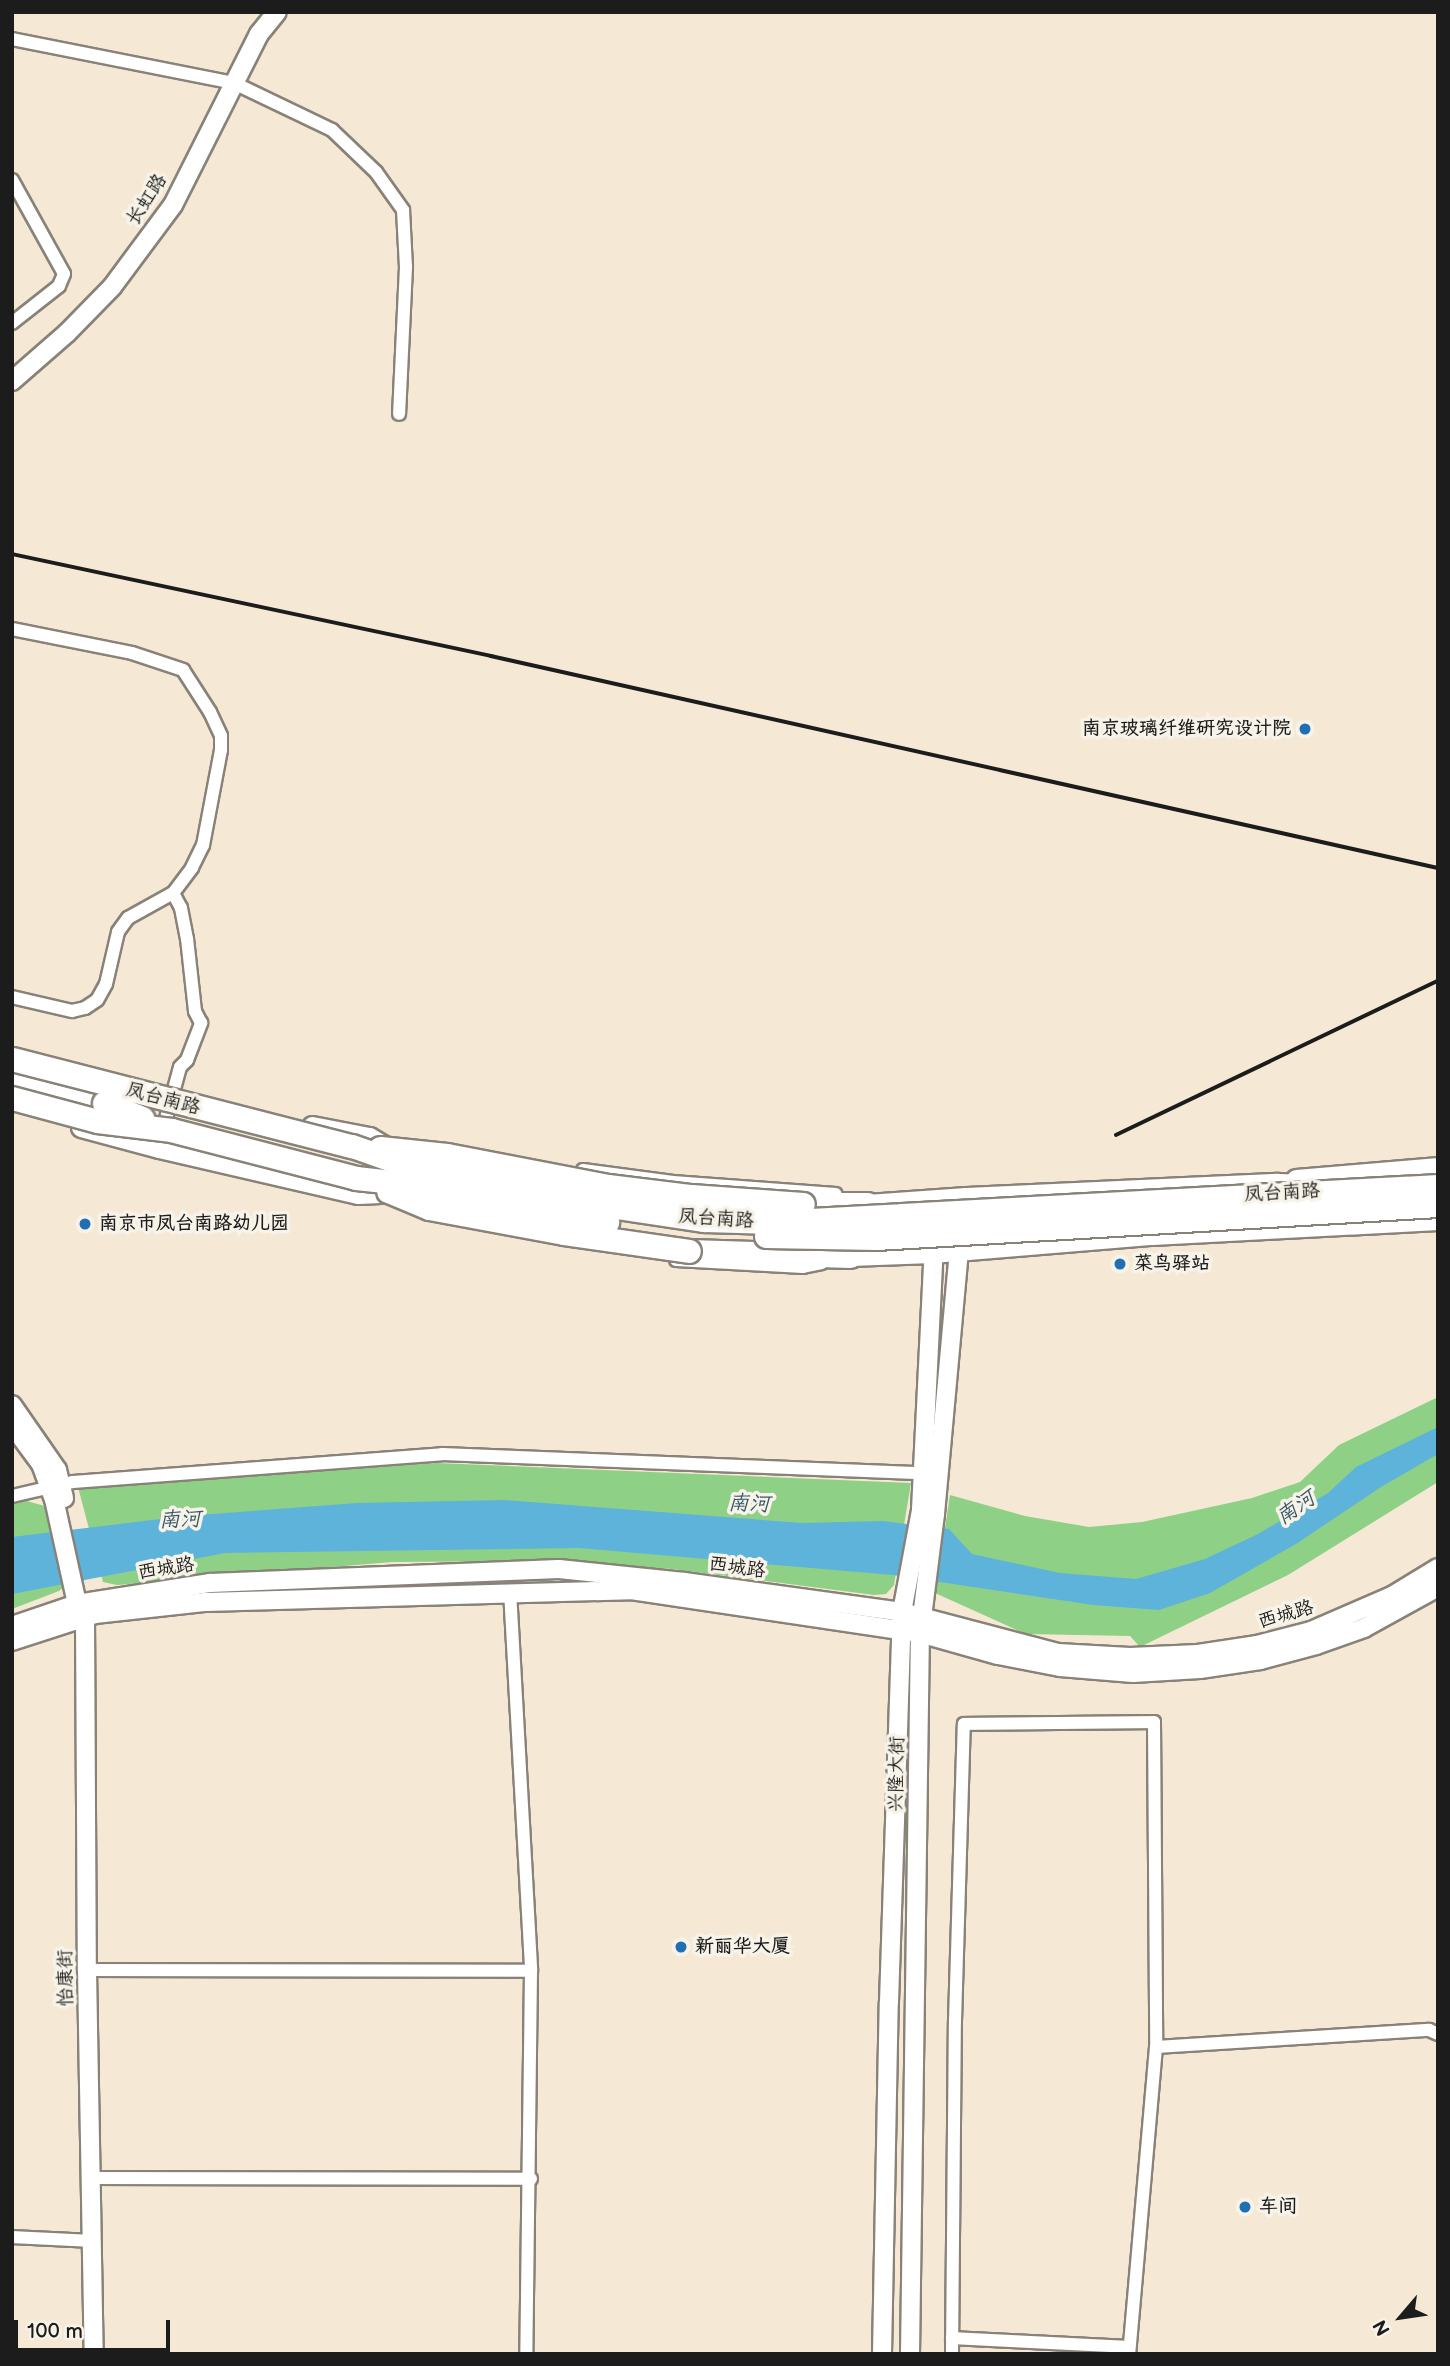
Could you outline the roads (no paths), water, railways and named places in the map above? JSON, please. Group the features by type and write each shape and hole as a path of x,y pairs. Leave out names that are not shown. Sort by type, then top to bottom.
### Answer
{"highway":[{"name":"凤台南路","path":"12,1059 360,1142 407,1165 556,1198 704,1220 760,1222 1438,1186"},
{"path":"12,1079 104,1103 165,1139"},
{"name":"凤台南路","path":"12,1098 357,1186 401,1183 547,1213 702,1234 835,1239 1438,1205"},
{"path":"360,1142 656,1192 803,1205 867,1204"},
{"path":"357,1186 429,1208 564,1233 690,1251 850,1256"}],"main road":[{"name":"长虹路","path":"14,377 67,333 112,287 173,205 259,34 277,12"},
{"name":"凤台南路","path":"12,1052 360,1142 403,1157 561,1190 642,1201 842,1212 867,1204 966,1197 1278,1182 1323,1184 1438,1177"},
{"name":"凤台南路","path":"12,1108 165,1139"},
{"name":"凤台南路","path":"1278,1182 1321,1175 1438,1167"},
{"name":"凤台南路","path":"357,1186 395,1190 620,1237 724,1247 823,1249 850,1256 1438,1220"},
{"name":"兴隆大街","path":"882,2354 889,2002 912,1623 966,1197"},
{"name":"兴隆大街","path":"928,1512 922,1473 932,1253 938,1200"},
{"path":"12,1405 57,1470 55,1486"},
{"path":"12,1425 55,1486"},
{"name":"怡康街","path":"55,1486 85,1603 87,1970 94,2354"},
{"name":"西城路","path":"12,1626 85,1603 210,1583 559,1569 684,1582 912,1623 1000,1648 1130,1657 1233,1649 1311,1631 1434,1584"},
{"name":"西城路","path":"12,1641 85,1603 206,1602 510,1591 631,1590 912,1623"},
{"name":"兴隆大街","path":"910,2354 912,1623"}],"street":[{"path":"12,39 234,83 332,130 376,172 403,210 406,267 399,414"},
{"path":"12,180 64,274 59,286 12,323"},
{"path":"12,629 171,664 190,677 220,736 222,750 203,845 192,868 173,893 128,918 115,942 106,984 97,1000 85,1009 60,1010 12,997"},
{"path":"165,1139 172,1094 180,1067 187,1060 201,1023 195,1012 181,908 173,893"},
{"path":"12,1496 55,1486 442,1454 922,1473"},
{"path":"510,1591 531,1971 531,2179 526,2354"},
{"path":"952,2338 1129,2350 1156,2047 1154,1722 964,1724 955,2021 952,2338 952,2354"},
{"path":"87,1970 531,1971"},
{"path":"1156,2047 1429,2030 1438,2034"},
{"path":"91,2178 531,2179"},
{"path":"12,2237 92,2241"}],"water":[{"name":"南河","path":"1438,1427 1438,1454 1381,1487 1296,1544 1210,1593 1159,1610 1093,1605 893,1575 579,1548 225,1553 12,1594 12,1537 185,1516 357,1503 504,1500 802,1523 882,1521 949,1529 972,1554 1060,1573 1136,1579 1205,1559 1258,1534 1328,1493 1356,1467"}],"railway":[{"path":"12,554 491,656 1438,868"},
{"path":"1116,1135 1438,981"}],"place":[{"name":"南京玻璃纤维研究设计院","path":"1305,729"},
{"name":"南京市凤台南路幼儿园","path":"85,1224"},
{"name":"菜鸟驿站","path":"1120,1264"},
{"name":"新丽华大厦","path":"681,1947"},
{"name":"车间","path":"1245,2207"}]}
